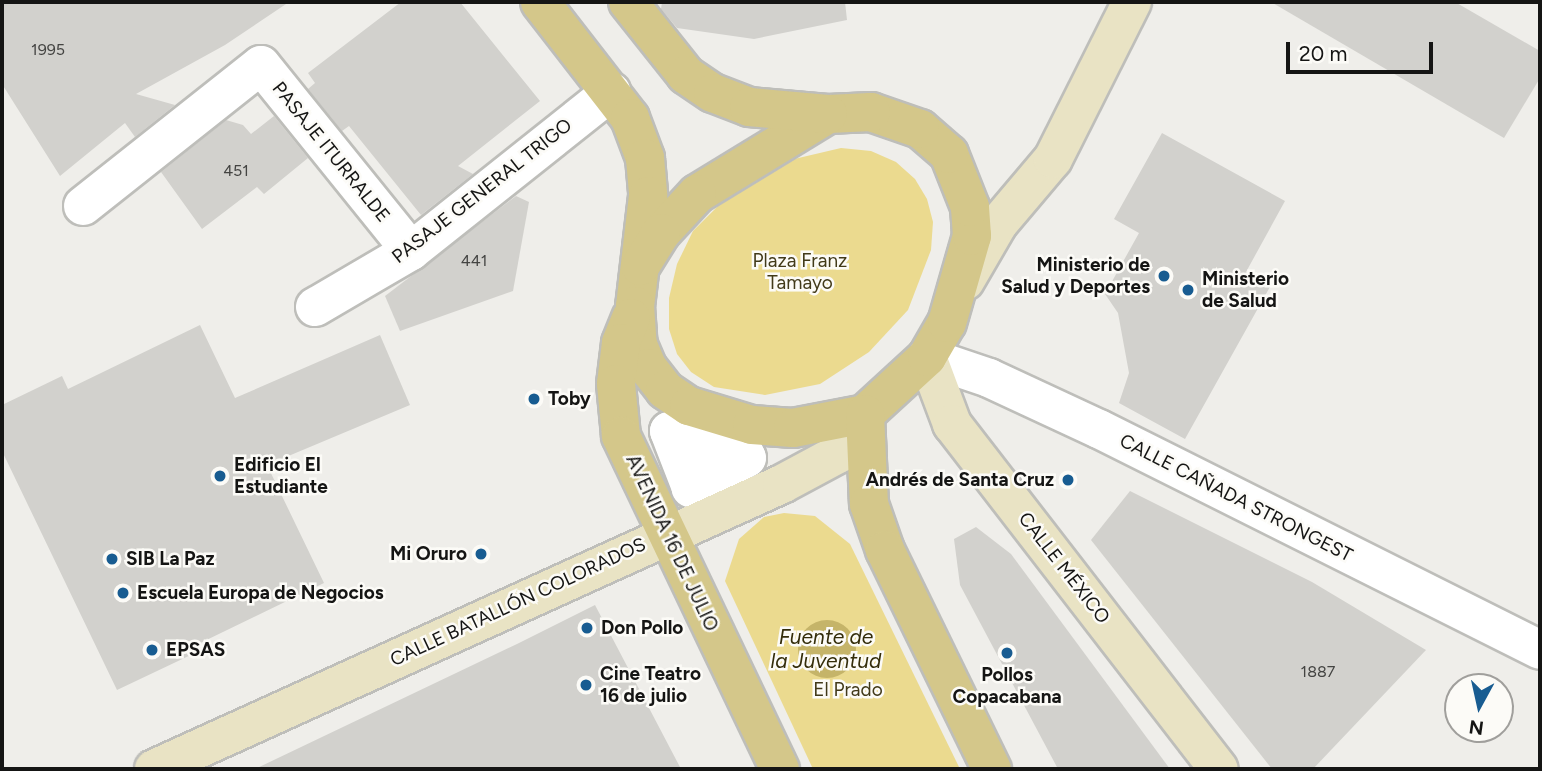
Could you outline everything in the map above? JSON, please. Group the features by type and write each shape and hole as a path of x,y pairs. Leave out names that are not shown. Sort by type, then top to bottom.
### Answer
{"main road":[{"path":"540,2 631,118 645,158 648,196 635,306 638,345 648,368 665,390 689,406 752,425 793,428 865,414 927,356 957,295 998,224 1053,159 1132,2"},
{"path":"628,2 686,75 713,93 749,107 828,114 870,112 896,118 920,129 949,155 970,207 972,236 957,295"},
{"path":"640,266 661,233 697,194 828,114"},
{"name":"AVENIDA 16 DE JULIO","path":"635,306 621,343 616,384 621,436 780,769"},
{"name":"CALLE MÉXICO","path":"927,356 952,424 1219,769"},
{"path":"865,414 870,504 884,550 992,769"},
{"name":"CALLE BATALLÓN COLORADOS","path":"154,769 782,484 838,454 865,414"}],"street":[{"name":"PASAJE ITURRALDE","path":"83,206 261,65 411,251"},
{"name":"PASAJE GENERAL TRIGO","path":"315,307 411,251 611,92"},
{"name":"CALLE CAÑADA STRONGEST","path":"927,356 989,378 1099,429 1540,650"}],"green space":[{"name":"Plaza Franz Tamayo","path":"841,148 871,151 896,162 915,179 927,199 933,222 931,250 908,310 869,352 820,384 765,395 714,387 691,372 677,354 669,329 669,298 677,264 693,231 738,186 773,164"},
{"name":"El Prado","path":"784,513 815,516 850,544 960,769 813,769 725,581 739,539 764,517"}],"water":[{"name":"Fuente de la Juventud","path":"827,620 838,622 851,633 856,649 854,660 843,673 827,678 816,676 803,665 798,649 800,638 811,625"}],"building":[{"path":"2,2 289,2 225,45 136,94 175,105 135,137 125,123 60,176 2,84"},
{"path":"401,2 460,2 540,101 458,166 473,174 421,215 349,126 342,131 308,89 315,83 308,73"},
{"path":"662,2 845,2 847,20 754,39 677,28 661,9"},
{"path":"1271,2 1455,2 1540,51 1540,78 1504,138"},
{"path":"274,116 308,158 264,194 257,187 202,229 161,172 226,120 243,125 251,134"},
{"name":"Ministerio de Salud","path":"1162,133 1285,201 1246,272 1271,285 1185,439 1119,403 1129,373 1118,313 1105,294 1139,233 1114,219"},
{"path":"516,196 529,202 513,291 400,331 385,296"},
{"path":"200,325 235,398 380,335 410,405 267,465 324,583 192,647 195,653 117,690 2,451 2,405 62,376 68,389"},
{"path":"1130,491 1312,582 1426,650 1313,769 1272,769 1091,540"},
{"path":"976,527 1011,554 1170,769 1058,769 960,585 954,539"},
{"path":"595,605 681,769 255,769 517,644"}],"place":[{"name":"Ministerio de Salud y Deportes","path":"1164,276"},
{"name":"Ministerio de Salud","path":"1188,290"},
{"name":"Toby","path":"534,399"},
{"name":"Edificio El Estudiante","path":"220,476"},
{"name":"Andrés de Santa Cruz","path":"1068,480"},
{"name":"Mi Oruro","path":"481,554"},
{"name":"SIB La Paz","path":"112,559"},
{"name":"Escuela Europa de Negocios","path":"123,593"},
{"name":"Don Pollo","path":"587,628"},
{"name":"EPSAS","path":"152,650"},
{"name":"Pollos Copacabana","path":"1007,653"},
{"name":"Cine Teatro 16 de julio","path":"586,685"}]}
